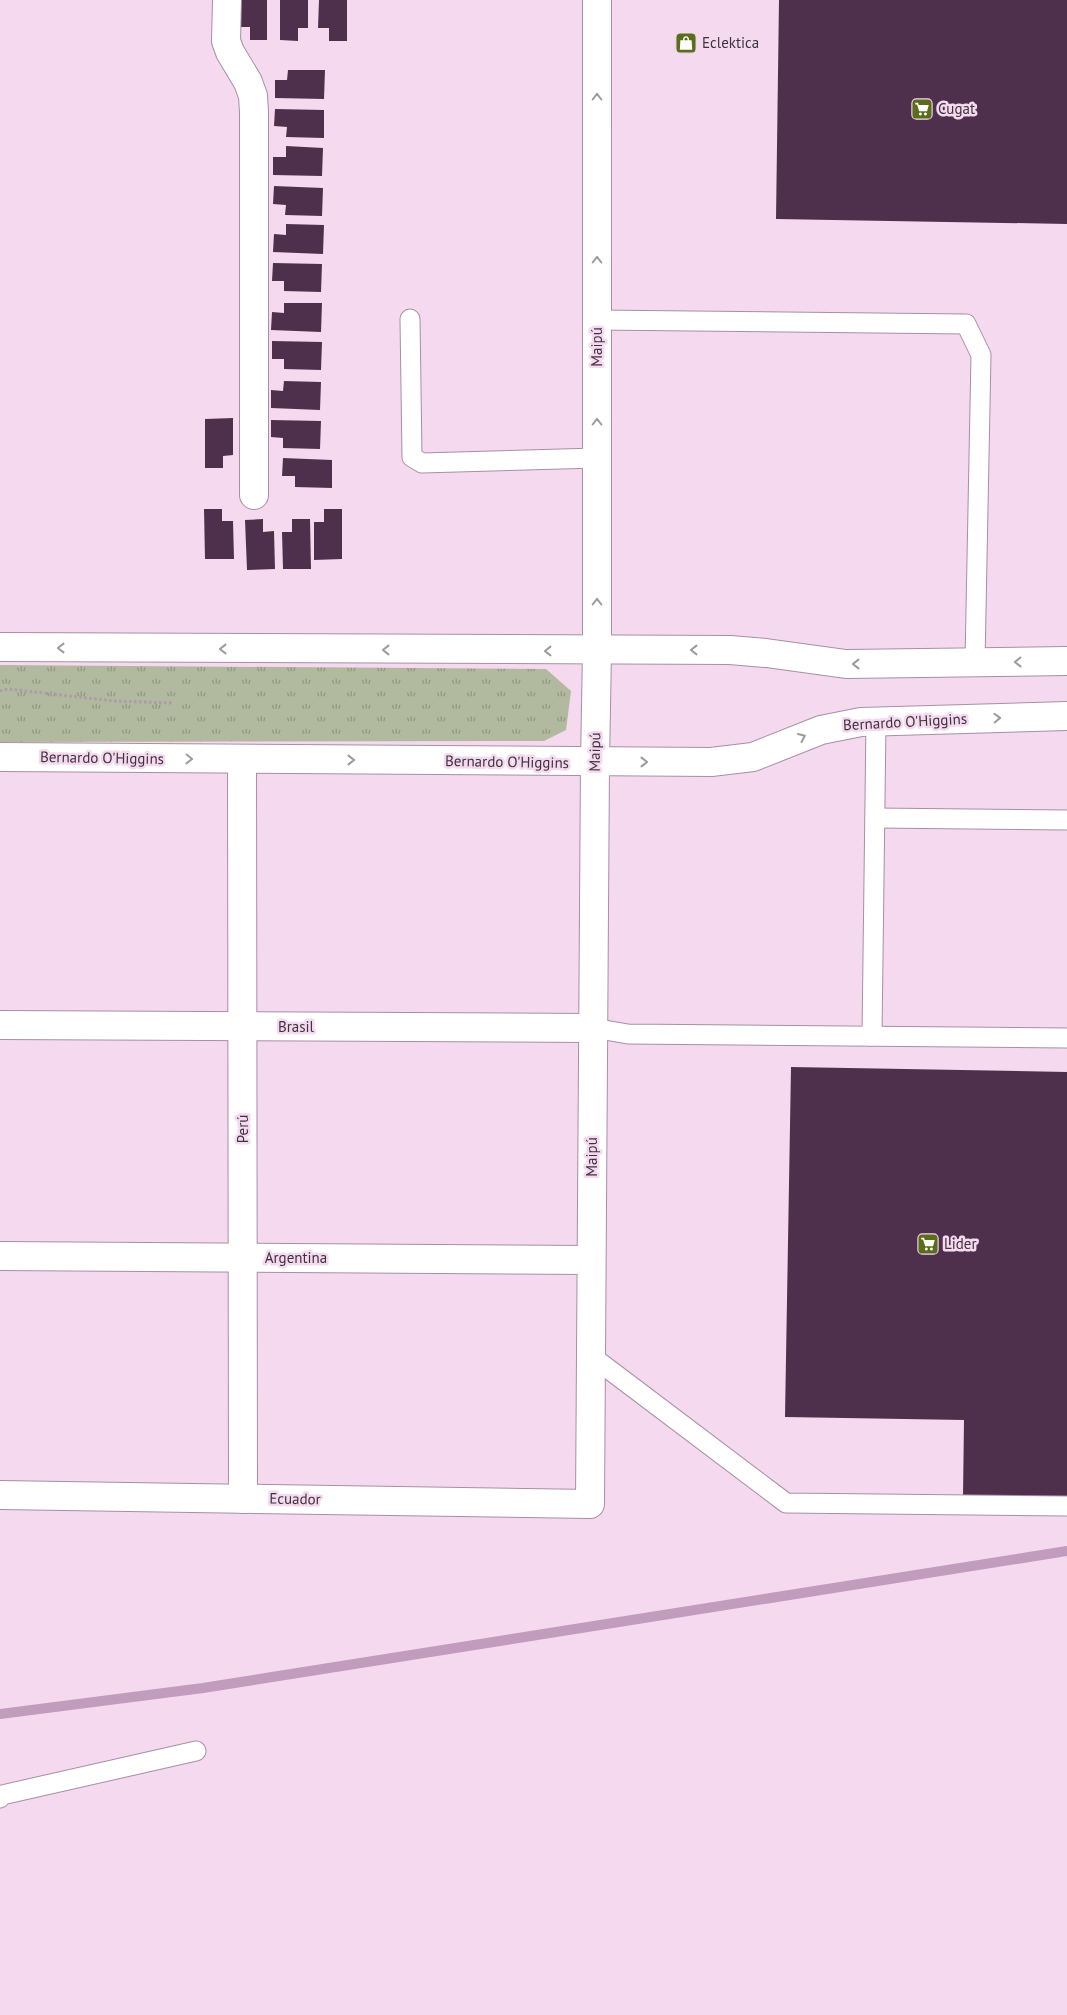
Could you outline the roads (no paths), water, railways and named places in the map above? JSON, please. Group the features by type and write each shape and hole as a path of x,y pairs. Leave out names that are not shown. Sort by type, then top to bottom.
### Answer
{"street":[{"path":"227,0 226,41 230,52 248,82 253,96 254,112 254,495"},
{"name":"Maipú","path":"590,1504 597,651 597,0"},
{"path":"0,647 746,651 846,664 1067,661"},
{"name":"Bernardo O'Higgins","path":"0,757 595,762 732,761 771,751 821,730 841,725 876,722 1067,716"},
{"name":"Perú","path":"242,760 243,1499"},
{"name":"Brasil","path":"0,1025 593,1028"},
{"name":"Argentina","path":"0,1256 591,1260"},
{"name":"Ecuador","path":"0,1496 590,1504"}],"lane":[{"path":"410,319 412,458 422,463 597,458"},
{"path":"597,320 966,324 981,355 975,662"},
{"path":"872,1036 876,722"},
{"path":"875,818 1067,820"},
{"path":"593,1028 628,1034 1067,1038"},
{"path":"590,1355 786,1503 1067,1506"},
{"path":"0,1798 2,1795 196,1751"}],"waterway":[{"path":"0,1714 203,1688 1067,1551"}],"place":[{"name":"Eclektica","path":"686,43"},
{"name":"Cugat","path":"922,109"},
{"name":"Lider","path":"928,1244"}]}
